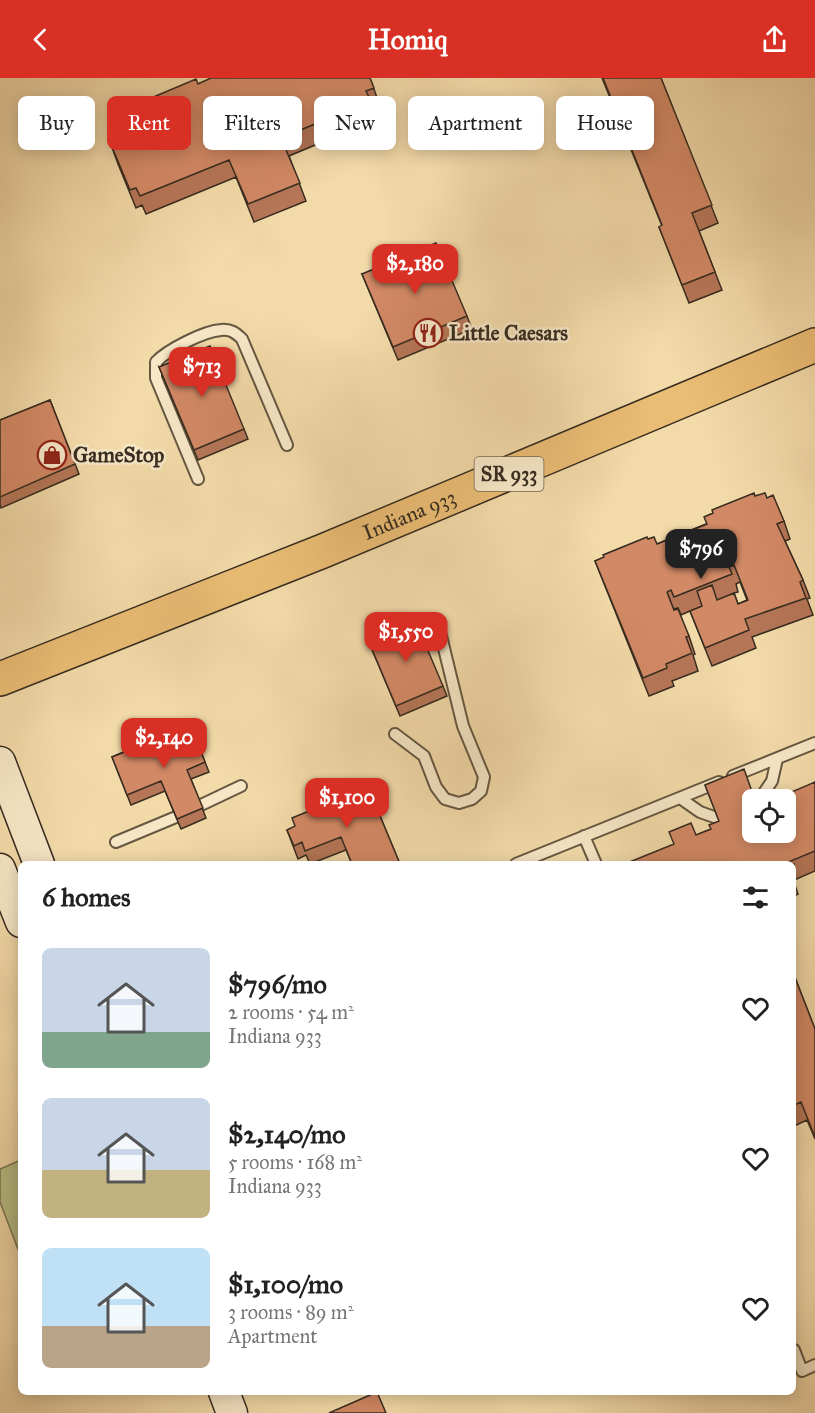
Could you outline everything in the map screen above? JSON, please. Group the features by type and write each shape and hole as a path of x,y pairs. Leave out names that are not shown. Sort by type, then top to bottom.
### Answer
{"main road":[{"name":"Indiana 933","path":"0,679 323,551 815,345"},
{"path":"0,762 38,861"},
{"path":"0,869 18,914"},
{"path":"225,1395 232,1413"}],"lane":[{"path":"198,479 156,378 156,362 165,352 219,329 234,331 243,339 287,445"},
{"path":"395,734 424,756 436,787 445,798 459,803 472,799 481,791 484,777 463,726 441,636"},
{"path":"523,861 815,743"},
{"path":"767,789 772,781 777,759"},
{"path":"201,805 241,786"},
{"path":"680,798 700,812 717,818"},
{"path":"116,842 176,817"},
{"path":"584,836 595,861"},
{"path":"796,1355 802,1371 815,1365"}],"green space":[{"path":"18,1161 18,1249 0,1202 0,1169"}],"building":[{"path":"211,78 370,78 374,88 366,91 368,96 314,96 314,124 302,129 302,96 203,96 203,150 286,150 300,183 248,204 229,160 140,196 136,188 130,190 113,150 191,150 191,96 156,96 196,79 198,84"},
{"path":"603,78 661,78 712,205 692,213 715,272 682,285 659,227 662,225 632,150 654,150 654,96 610,96"},
{"path":"436,243 467,316 393,347 362,274"},
{"path":"210,346 244,429 194,450 159,367"},
{"path":"50,400 75,464 0,497 0,420"},
{"path":"754,493 755,496 765,493 767,498 773,495 784,521 777,524 803,580 800,582 806,598 745,619 749,630 705,648 690,611 702,606 697,591 712,585 717,600 734,593 738,604 748,600 734,565 729,567 732,574 674,597 671,590 667,592 674,610 678,609 689,636 686,637 692,653 666,664 667,668 643,678 595,561 604,557 603,555 647,537 648,539 654,537 657,544 707,524 704,517 713,513 712,510"},
{"path":"415,620 443,686 396,706 368,640"},
{"path":"185,726 193,745 197,742 205,762 187,770 203,808 177,819 161,781 127,795 112,757 139,746 137,741 156,734 157,738"},
{"path":"744,769 751,789 742,789 742,843 796,843 796,790 815,782 815,851 791,861 632,861 674,844 669,832 691,823 696,835 711,829 709,825 719,821 705,785"},
{"path":"368,787 399,861 351,861 341,837 305,851 302,842 294,846 287,830 295,826 292,818"},
{"path":"796,980 815,1029 815,1137 801,1102 796,1104"},
{"path":"370,1395 378,1395 386,1413 329,1413"}],"place":[{"name":"Little Caesars","path":"428,333"},
{"name":"GameStop","path":"52,455"}]}
